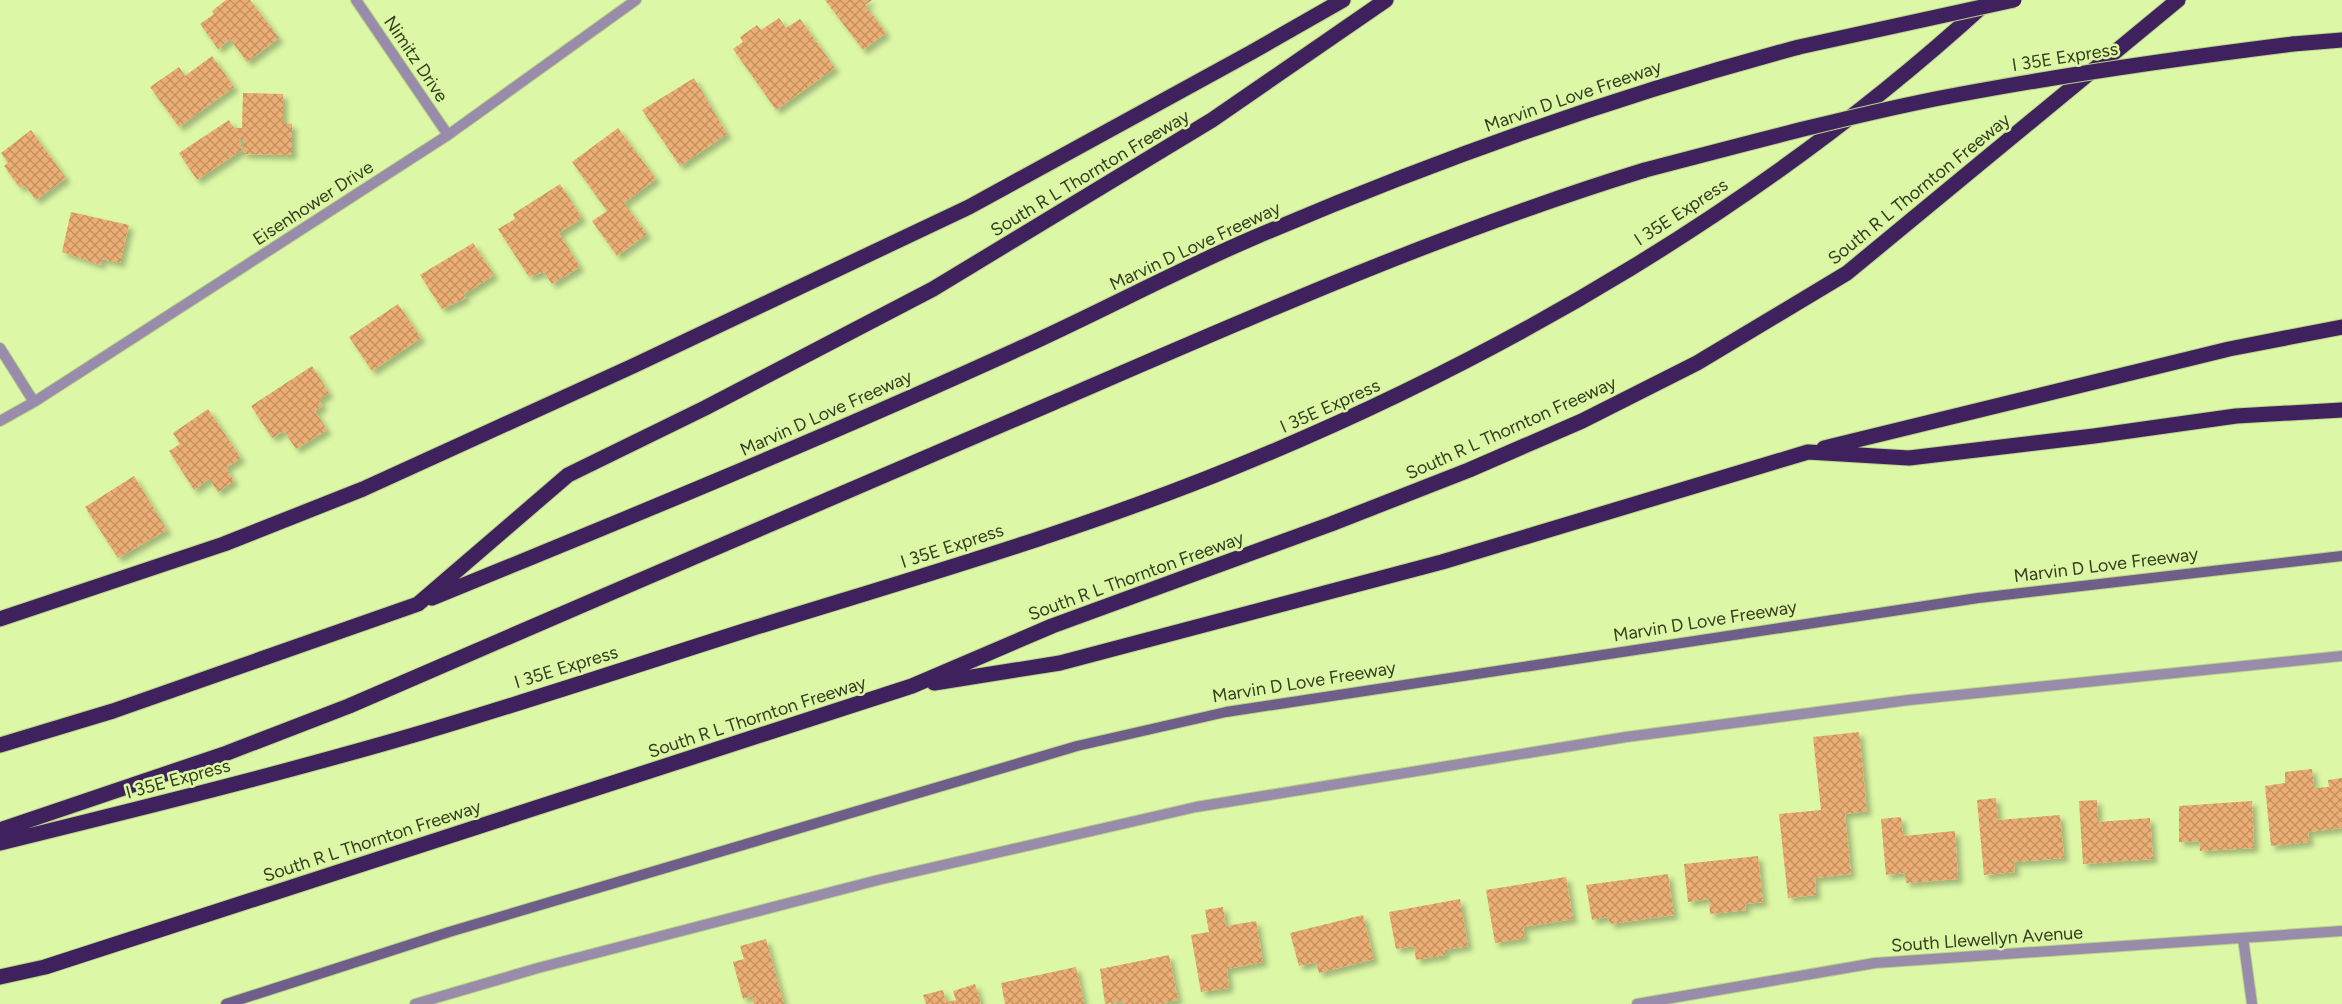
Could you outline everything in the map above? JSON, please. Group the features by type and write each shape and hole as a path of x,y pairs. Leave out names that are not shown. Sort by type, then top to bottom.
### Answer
{"highway":[{"path":"0,619 224,544 363,489 633,366 969,207 1343,0"},
{"name":"South R L Thornton Freeway","path":"0,745 113,711 418,604 568,475 705,408 933,289 1072,207 1212,120 1386,0"},
{"name":"I 35E Express","path":"0,843 177,800 423,732 989,555 1151,499 1321,431 1426,382 1516,335 1691,230 1821,139 1940,45 1989,0"},
{"name":"Marvin D Love Freeway","path":"418,604 770,459 1027,346 1251,239 1467,152 1554,120 1645,90 1799,47 2014,0"},
{"name":"South R L Thornton Freeway","path":"0,977 54,964 912,686 1052,626 1331,524 1469,470 1582,421 1697,363 1848,274 2178,0"},
{"name":"I 35E Express","path":"0,830 227,753 349,706 1131,369 1417,249 1498,218 1645,170 1821,125 1943,98 2028,82 2174,59 2293,44 2342,40"},
{"path":"912,686 1060,664 1442,562 1808,452 2228,349 2342,327"},
{"path":"1808,452 1909,458 2094,436 2236,416 2342,410"}],"street":[{"name":"Nimitz Drive","path":"356,0 448,135"},
{"name":"Eisenhower Drive","path":"0,421 34,402 448,135 636,0"},
{"path":"0,348 34,402"},
{"name":"Marvin D Love Freeway","path":"226,1004 449,932 1077,746 1226,712 1958,601 2342,556"},
{"path":"415,1004 538,968 878,880 1196,807 1645,734 1909,700 2342,656"},
{"name":"South Llewellyn Avenue","path":"1637,1004 1875,963 2342,931"},
{"path":"2243,938 2252,1004"}],"building":[{"path":"226,0 250,0 279,38 247,62 230,39 218,49 200,24 214,14 212,11"},
{"path":"825,0 872,0 865,5 886,33 863,50"},
{"path":"779,18 786,28 800,19 835,68 776,110 733,49 743,42 740,37 757,25 761,30"},
{"path":"212,56 234,87 179,127 150,87 179,67 185,76"},
{"path":"694,78 727,134 680,166 642,110"},
{"path":"243,93 283,94 283,123 292,124 292,155 243,154 243,139 239,139 242,150 197,180 179,153 229,120 234,128 242,128"},
{"path":"618,128 656,179 624,203 647,234 617,256 592,221 607,211 572,162"},
{"path":"31,130 66,178 36,200 24,185 20,188 4,166 8,163 1,153"},
{"path":"560,184 582,218 559,233 580,267 552,284 544,272 529,277 498,229 515,219 513,214"},
{"path":"71,212 129,225 120,263 102,259 101,265 62,252"},
{"path":"473,243 494,275 463,295 466,298 442,309 420,275"},
{"path":"398,304 421,338 372,371 349,337"},
{"path":"312,366 329,393 319,400 323,406 315,411 327,430 296,449 284,431 272,438 251,406"},
{"path":"208,409 241,458 226,468 234,481 218,492 209,479 194,490 169,451 180,444 173,433"},
{"path":"134,476 167,530 118,558 85,507"},
{"path":"1859,732 1867,811 1845,814 1851,874 1815,878 1816,895 1788,898 1779,814 1821,810 1813,737"},
{"path":"2312,769 2314,788 2329,787 2328,780 2342,778 2342,828 2308,832 2309,842 2271,846 2265,786 2285,783 2285,772"},
{"path":"1996,798 1998,820 2060,815 2064,858 2014,862 2015,872 1984,875 1977,800"},
{"path":"2097,800 2098,822 2150,818 2153,859 2083,864 2079,801"},
{"path":"2252,801 2254,848 2200,851 2199,841 2179,842 2179,806"},
{"path":"1901,817 1903,836 1955,831 1958,879 1906,883 1905,873 1886,875 1881,819"},
{"path":"1758,856 1763,902 1745,904 1746,910 1710,914 1709,899 1688,902 1684,864"},
{"path":"1668,874 1674,915 1610,924 1608,917 1592,920 1586,885"},
{"path":"1566,877 1573,919 1523,927 1525,938 1495,943 1486,890"},
{"path":"1460,899 1468,946 1445,950 1445,955 1416,960 1414,946 1396,949 1389,912"},
{"path":"1223,907 1226,926 1256,921 1263,962 1227,969 1229,988 1201,992 1191,935 1209,932 1205,910"},
{"path":"1363,915 1374,959 1319,973 1316,962 1299,966 1290,933"},
{"path":"766,939 784,1004 754,1004 752,996 743,999 733,962 744,959 740,946"},
{"path":"1169,955 1178,1000 1158,1004 1124,1004 1123,1001 1105,1004 1100,969"},
{"path":"1076,967 1084,1004 1005,1004 1001,983"},
{"path":"975,984 981,1004 926,1004 923,995 943,990 946,1002 956,1000 953,991"}]}
